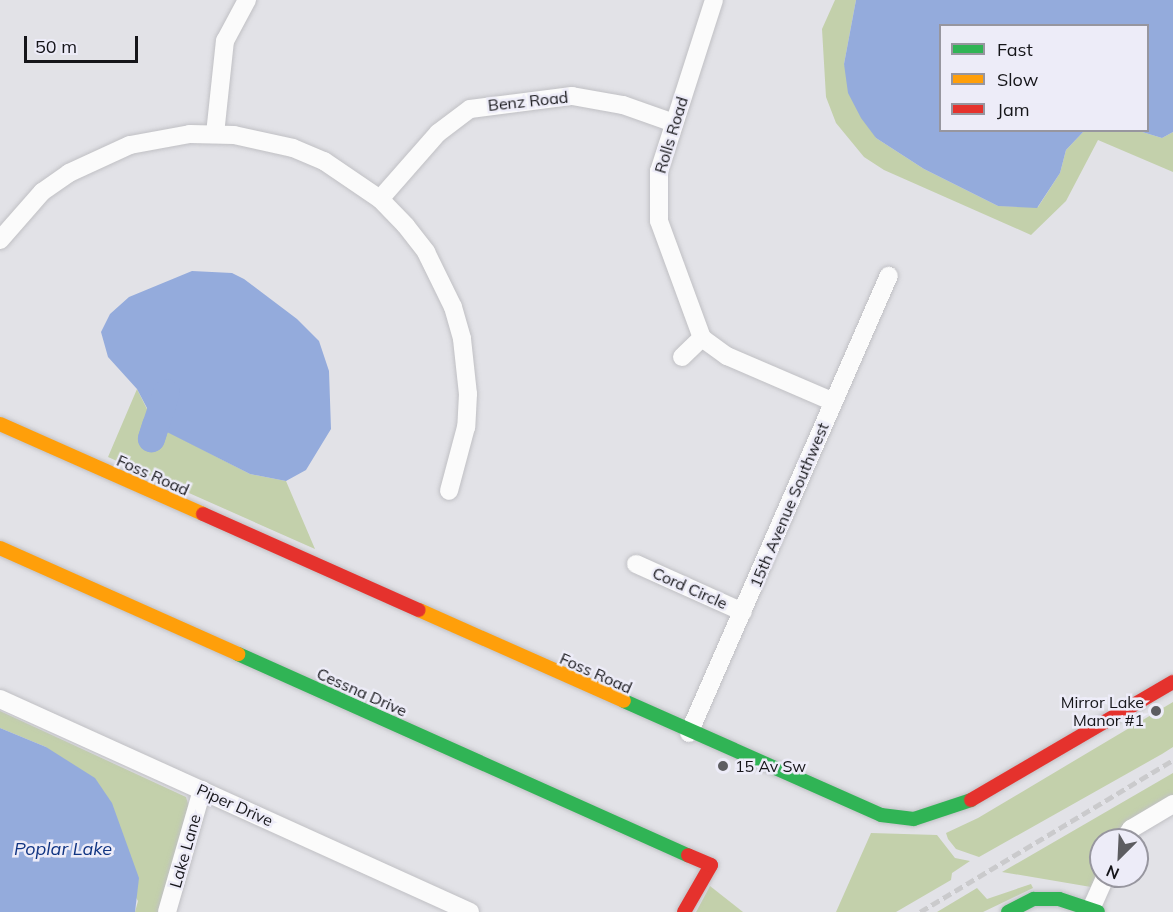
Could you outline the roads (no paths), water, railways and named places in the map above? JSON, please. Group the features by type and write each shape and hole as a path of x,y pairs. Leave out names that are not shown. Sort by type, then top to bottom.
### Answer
{"street":[{"path":"215,134 222,52 248,0"},
{"name":"Rolls Road","path":"714,0 659,171 656,204 690,315 702,338 727,356 834,402"},
{"name":"Benz Road","path":"380,199 438,133 470,109 572,96 623,105 674,123"},
{"path":"0,240 7,214 99,157 162,137 215,134 293,148 353,178 380,199 426,252 442,281 462,339 466,427 449,491"},
{"name":"15th Avenue Southwest","path":"689,733 889,276"},
{"path":"682,357 702,338"},
{"name":"Foss Road","path":"0,424 861,808 914,819 962,806 1173,682"},
{"name":"Cessna Drive","path":"0,548 711,866 684,912"},
{"name":"Cord Circle","path":"636,564 743,612"},
{"name":"Piper Drive","path":"0,699 470,912"},
{"name":"Lake Lane","path":"167,912 202,790"},
{"path":"1133,828 1173,804"},
{"path":"1008,912 1042,899 1059,899 1095,910 1102,888"}],"water":[{"path":"856,0 1173,0 1173,132 1162,138 1142,132 1149,132 1149,24 939,24 939,132 1083,132 1066,150 1060,173 1037,208 998,206 924,169 876,138 861,118 848,93 844,64"},
{"path":"192,271 232,273 244,279 297,319 319,341 329,371 331,429 306,470 286,481 250,474 157,427 137,389 108,357 101,332 110,314 129,297"},
{"name":"Poplar Lake","path":"0,728 46,747 95,778 112,803 139,878 135,912 0,912"}],"waterway":[{"path":"155,425 151,438 166,392"}],"railway":[{"path":"920,912 1173,760"}],"place":[{"name":"Mirror Lake Manor #1","path":"1156,711"},
{"name":"15 Av Sw","path":"723,766"}]}
